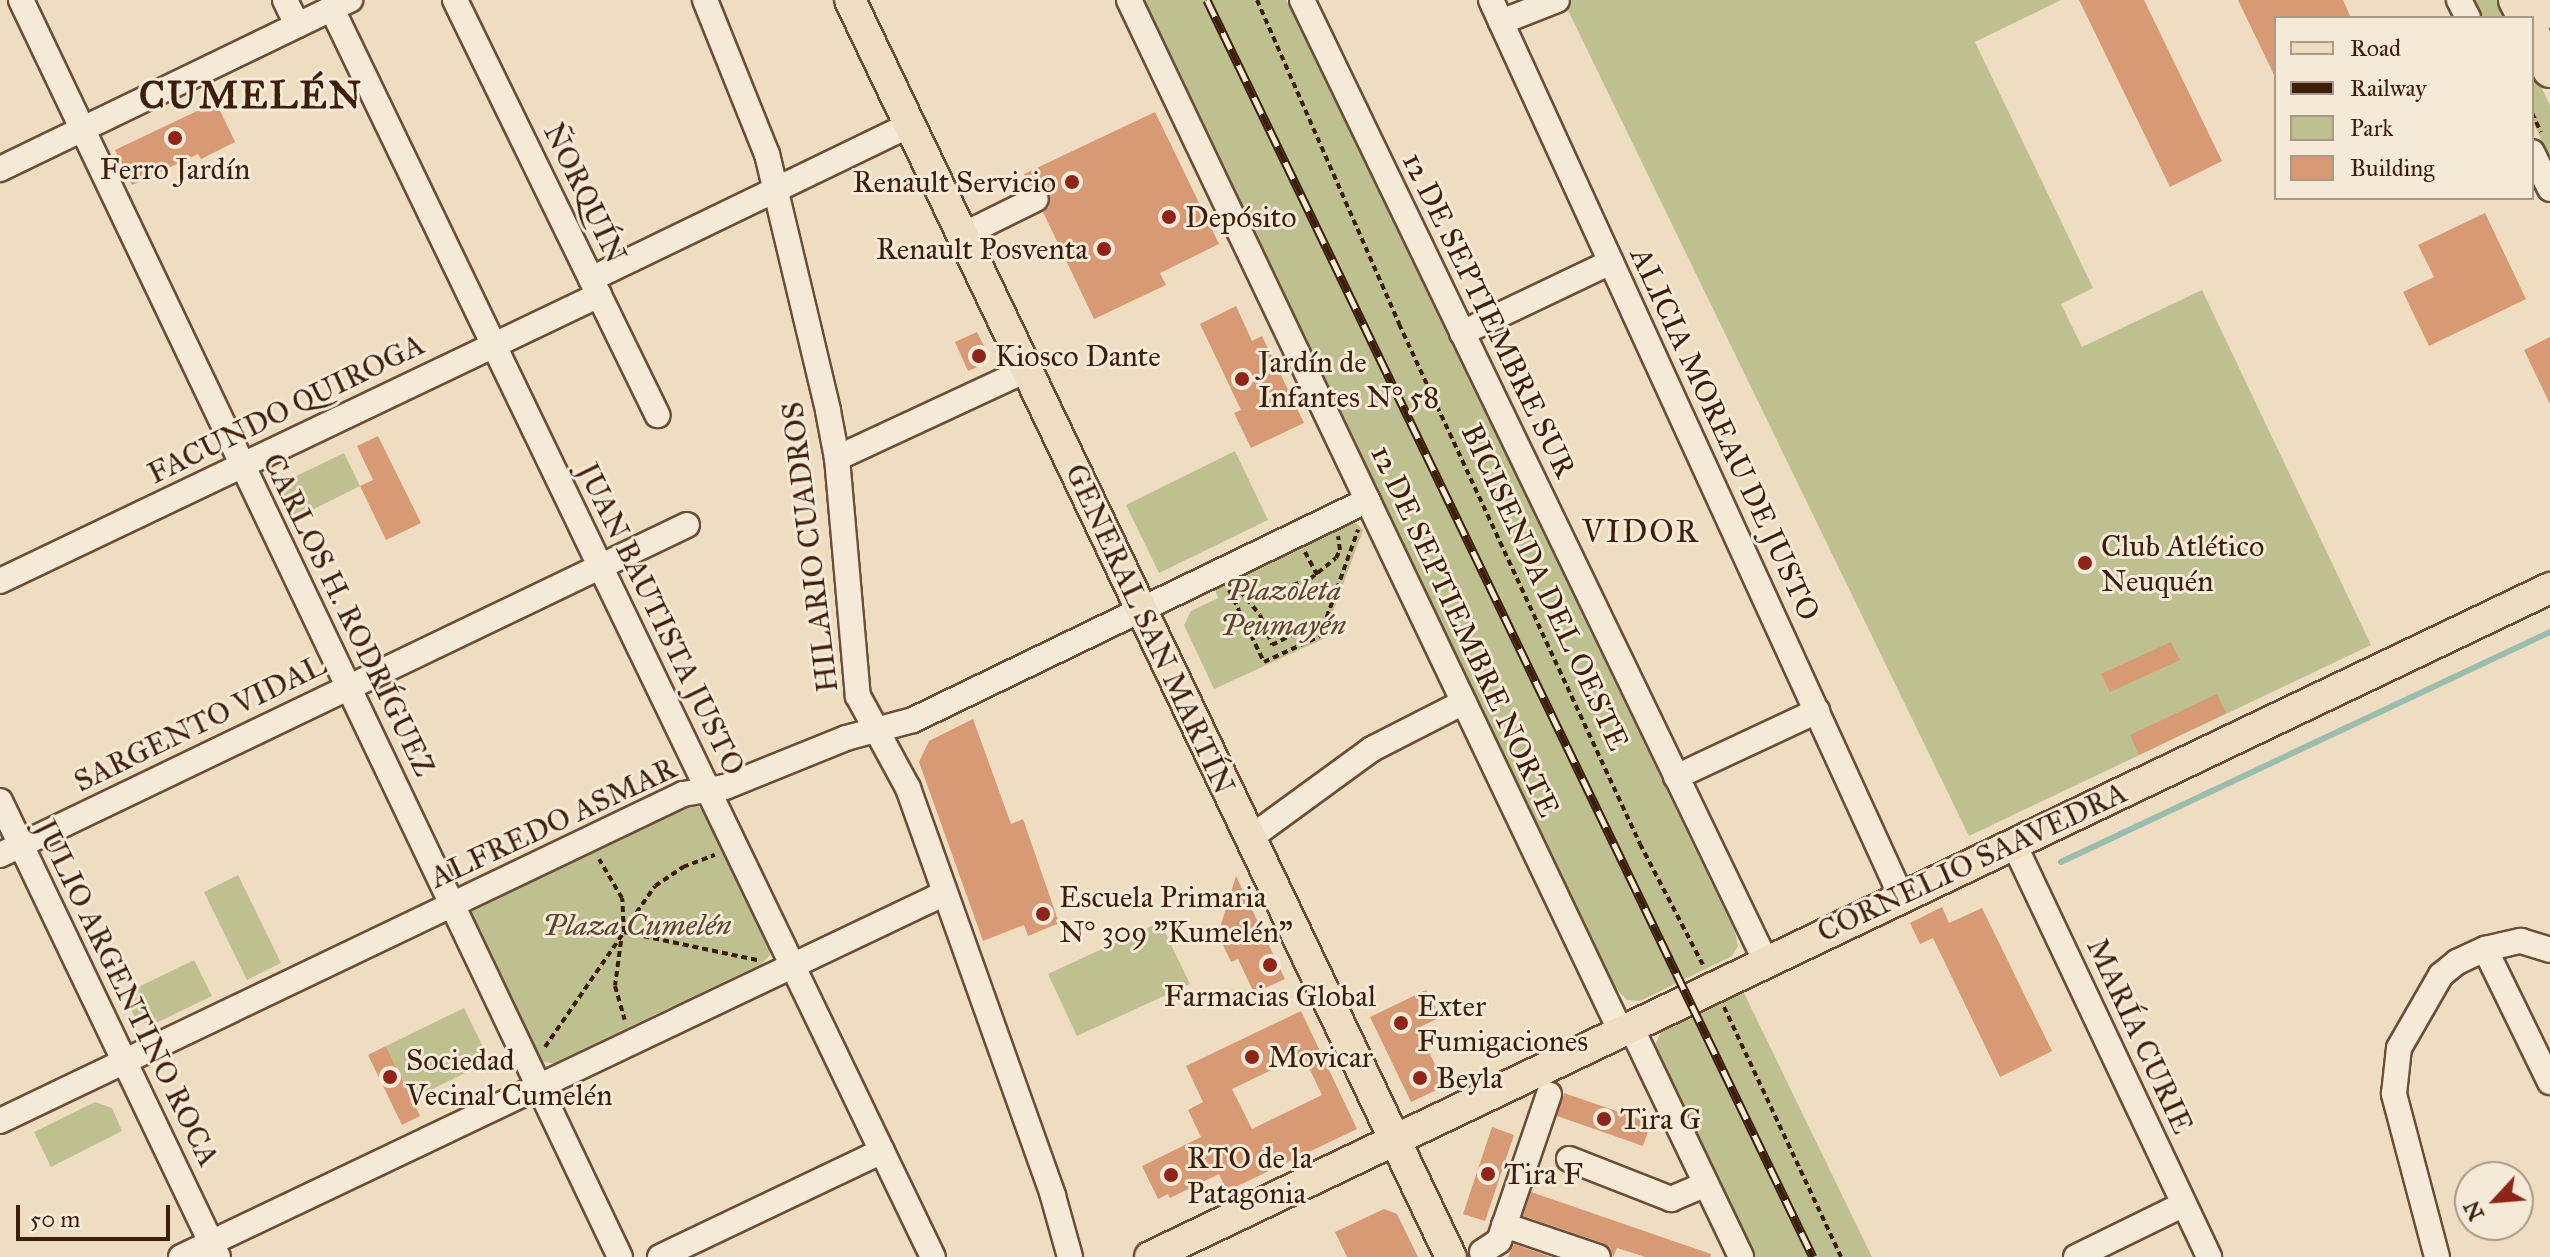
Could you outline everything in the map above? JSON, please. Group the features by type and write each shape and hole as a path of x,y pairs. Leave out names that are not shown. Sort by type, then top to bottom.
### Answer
{"highway":[{"path":"2545,0 2550,11"},
{"path":"2534,37 2550,70"}],"main road":[{"name":"GENERAL SAN MARTÍN","path":"850,0 1451,1257"},
{"name":"CORNELIO SAAVEDRA","path":"1150,1257 1765,960 2550,588"}],"street":[{"name":"CARLOS H. RODRÍGUEZ","path":"21,0 620,1257"},
{"path":"285,0 297,25"},
{"name":"ÑORQUÍN","path":"455,0 657,415"},
{"name":"HILARIO CUADROS","path":"705,0 761,135 777,189 837,458 855,681 863,708 902,773 1053,1196 1070,1257"},
{"name":"12 DE SEPTIEMBRE NORTE","path":"1129,0 1464,702 1741,1257"},
{"name":"12 DE SEPTIEMBRE SUR","path":"1302,0 1765,960"},
{"path":"1496,11 1557,0"},
{"path":"0,169 341,4"},
{"name":"JUAN BAUTISTA JUSTO","path":"341,4 493,345 933,1257"},
{"name":"ALICIA MOREAU DE JUSTO","path":"1496,11 1901,896"},
{"name":"FACUNDO QUIROGA","path":"0,581 493,345 777,189 910,125"},
{"path":"2534,156 2550,189"},
{"path":"963,235 1036,199"},
{"path":"1462,333 1611,262"},
{"path":"837,458 1027,370"},
{"name":"ALFREDO ASMAR","path":"0,1121 683,794 733,784 846,738 913,720 1368,500"},
{"name":"SARGENTO VIDAL","path":"10,850 687,525"},
{"path":"1250,838 1372,749 1464,702"},
{"path":"1676,777 1817,711"},
{"name":"JULIO ARGENTINO ROCA","path":"0,801 10,850 124,1061 214,1250"},
{"name":"MARÍA CURIE","path":"2013,842 2209,1257"},
{"path":"181,1257 214,1250 539,1087 945,893"},
{"path":"2437,1257 2398,1110 2395,1063 2406,1032 2441,975 2457,962 2485,949 2521,941 2550,950"},
{"path":"2485,949 2550,1082"},
{"path":"1482,1252 1499,1241 1549,1094"},
{"path":"660,1257 882,1151"},
{"path":"1569,1159 1671,1199 1706,1184"},
{"path":"2076,1257 2184,1204"},
{"path":"1504,1225 1598,1257"}],"path":[{"name":"BICISENDA DEL OESTE","path":"1257,0 1399,324 1640,844 1705,969"},
{"path":"1232,588 1264,662 1320,636 1358,528"},
{"path":"1232,588 1274,592 1317,575 1336,558 1340,544 1337,533"},
{"path":"1304,550 1317,575"},
{"path":"1232,588 1260,615 1272,645 1327,618"},
{"path":"709,842 721,868"},
{"path":"613,1026 625,1020 615,986 614,969 631,916 655,886 683,867 715,855"},
{"path":"542,1053 624,932 622,898 597,856"},
{"path":"624,932 754,957"},
{"path":"740,964 754,957 758,946"},
{"path":"1721,1002 1841,1257"},
{"path":"535,1039 542,1053 552,1056"}],"green space":[{"path":"1143,0 1286,0 1735,932 1738,946 1732,956 1640,1001 1627,1000 1614,986"},
{"path":"1563,0 2061,0 1975,42 2093,288 2061,304 2082,347 2202,290 2371,645 1969,836"},
{"path":"2475,0 2500,0 2508,16 2483,16"},
{"path":"2534,71 2550,105 2550,158 2534,124"},
{"path":"1235,451 1268,520 1159,573 1126,505"},
{"path":"344,453 360,486 292,520 280,496 288,480"},
{"name":"Plazoleta Peumayén","path":"1350,523 1356,523 1363,530 1323,639 1214,689 1184,625 1191,611 1218,598 1215,589"},
{"name":"Plaza Cumelén","path":"694,803 707,814 768,942 770,955 761,964 554,1063 540,1062 470,911"},
{"path":"238,875 281,963 247,980 204,892"},
{"path":"1160,922 1190,984 1077,1036 1048,974"},
{"path":"194,960 212,996 152,1025 136,1020 124,994"},
{"path":"1743,991 1872,1257 1752,1257 1654,1047 1661,1032"},
{"path":"464,1008 490,1061 412,1099 386,1046"},
{"path":"95,1102 112,1108 122,1131 51,1167 34,1132"}],"building":[{"path":"2079,0 2144,0 2222,161 2170,187"},
{"path":"2238,0 2343,0 2350,16 2274,16 2274,75"},
{"path":"216,102 235,142 201,159 198,154 132,185 115,150"},
{"path":"1155,112 1219,244 1160,273 1166,285 1094,319 1043,212 1049,207 1050,193 1044,186 1030,185 1024,174"},
{"path":"2485,213 2526,299 2429,346 2403,292 2434,277 2418,245"},
{"path":"1236,306 1252,341 1262,336 1304,423 1251,448 1234,413 1241,410 1200,324"},
{"path":"977,332 987,352 982,365 968,371 955,342"},
{"path":"2550,337 2550,404 2524,350"},
{"path":"378,436 421,523 386,540 360,486 373,480 357,446"},
{"path":"2171,642 2180,660 2110,692 2101,674"},
{"path":"2217,694 2226,713 2139,755 2130,735"},
{"path":"973,719 1011,824 1023,819 1059,923 1028,936 1024,925 983,941 919,762 929,741"},
{"path":"1236,876 1285,979 1254,993 1238,959 1231,962 1218,934"},
{"path":"1942,907 1949,923 1982,908 2052,1051 2000,1077 1933,938 1920,944 1910,923"},
{"path":"1426,990 1441,1017 1418,1028 1445,1086 1411,1102 1370,1017"},
{"path":"1301,1011 1357,1129 1227,1191 1219,1174 1170,1198 1168,1194 1158,1199 1142,1166 1201,1137 1188,1110 1203,1102 1186,1066","holes":["1303,1055 1322,1095 1252,1129 1232,1089"]},
{"name":"Sociedad Vecinal Cumelén","path":"386,1046 420,1116 402,1125 368,1055"},
{"name":"Tira G","path":"1564,1093 1651,1123 1643,1146 1557,1116"},
{"name":"Tira F","path":"1492,1127 1514,1135 1485,1221 1463,1214"},
{"path":"1531,1192 1711,1254 1710,1257 1645,1257 1617,1248 1613,1257 1610,1248 1603,1243 1523,1216"},
{"path":"1384,1209 1397,1214 1418,1257 1347,1257 1335,1232"},
{"path":"1514,1244 1551,1257 1508,1257"}],"waterway":[{"path":"2061,862 2550,632"}],"railway":[{"path":"1207,0 1813,1257"}],"place":[{"name":"Ferro Jardín","path":"175,138"},
{"name":"Renault Servicio","path":"1072,182"},
{"name":"Depósito","path":"1169,217"},
{"name":"Renault Posventa","path":"1104,249"},
{"name":"Kiosco Dante","path":"979,356"},
{"name":"Jardín de Infantes N° 58","path":"1242,379"},
{"name":"Club Atlético Neuquén","path":"2085,563"},
{"name":"Escuela Primaria N° 309 \"Kumelén\"","path":"1043,914"},
{"name":"Farmacias Global","path":"1270,965"},
{"name":"Exter Fumigaciones","path":"1401,1023"},
{"name":"Movicar","path":"1252,1057"},
{"name":"Sociedad Vecinal Cumelén","path":"390,1077"},
{"name":"Beyla","path":"1420,1078"},
{"name":"Tira G","path":"1604,1119"},
{"name":"Tira F","path":"1488,1174"},
{"name":"RTO de la Patagonia","path":"1171,1175"}],"district":[{"name":"CUMELÉN","path":"251,96"},
{"name":"VIDOR","path":"1641,532"}]}
